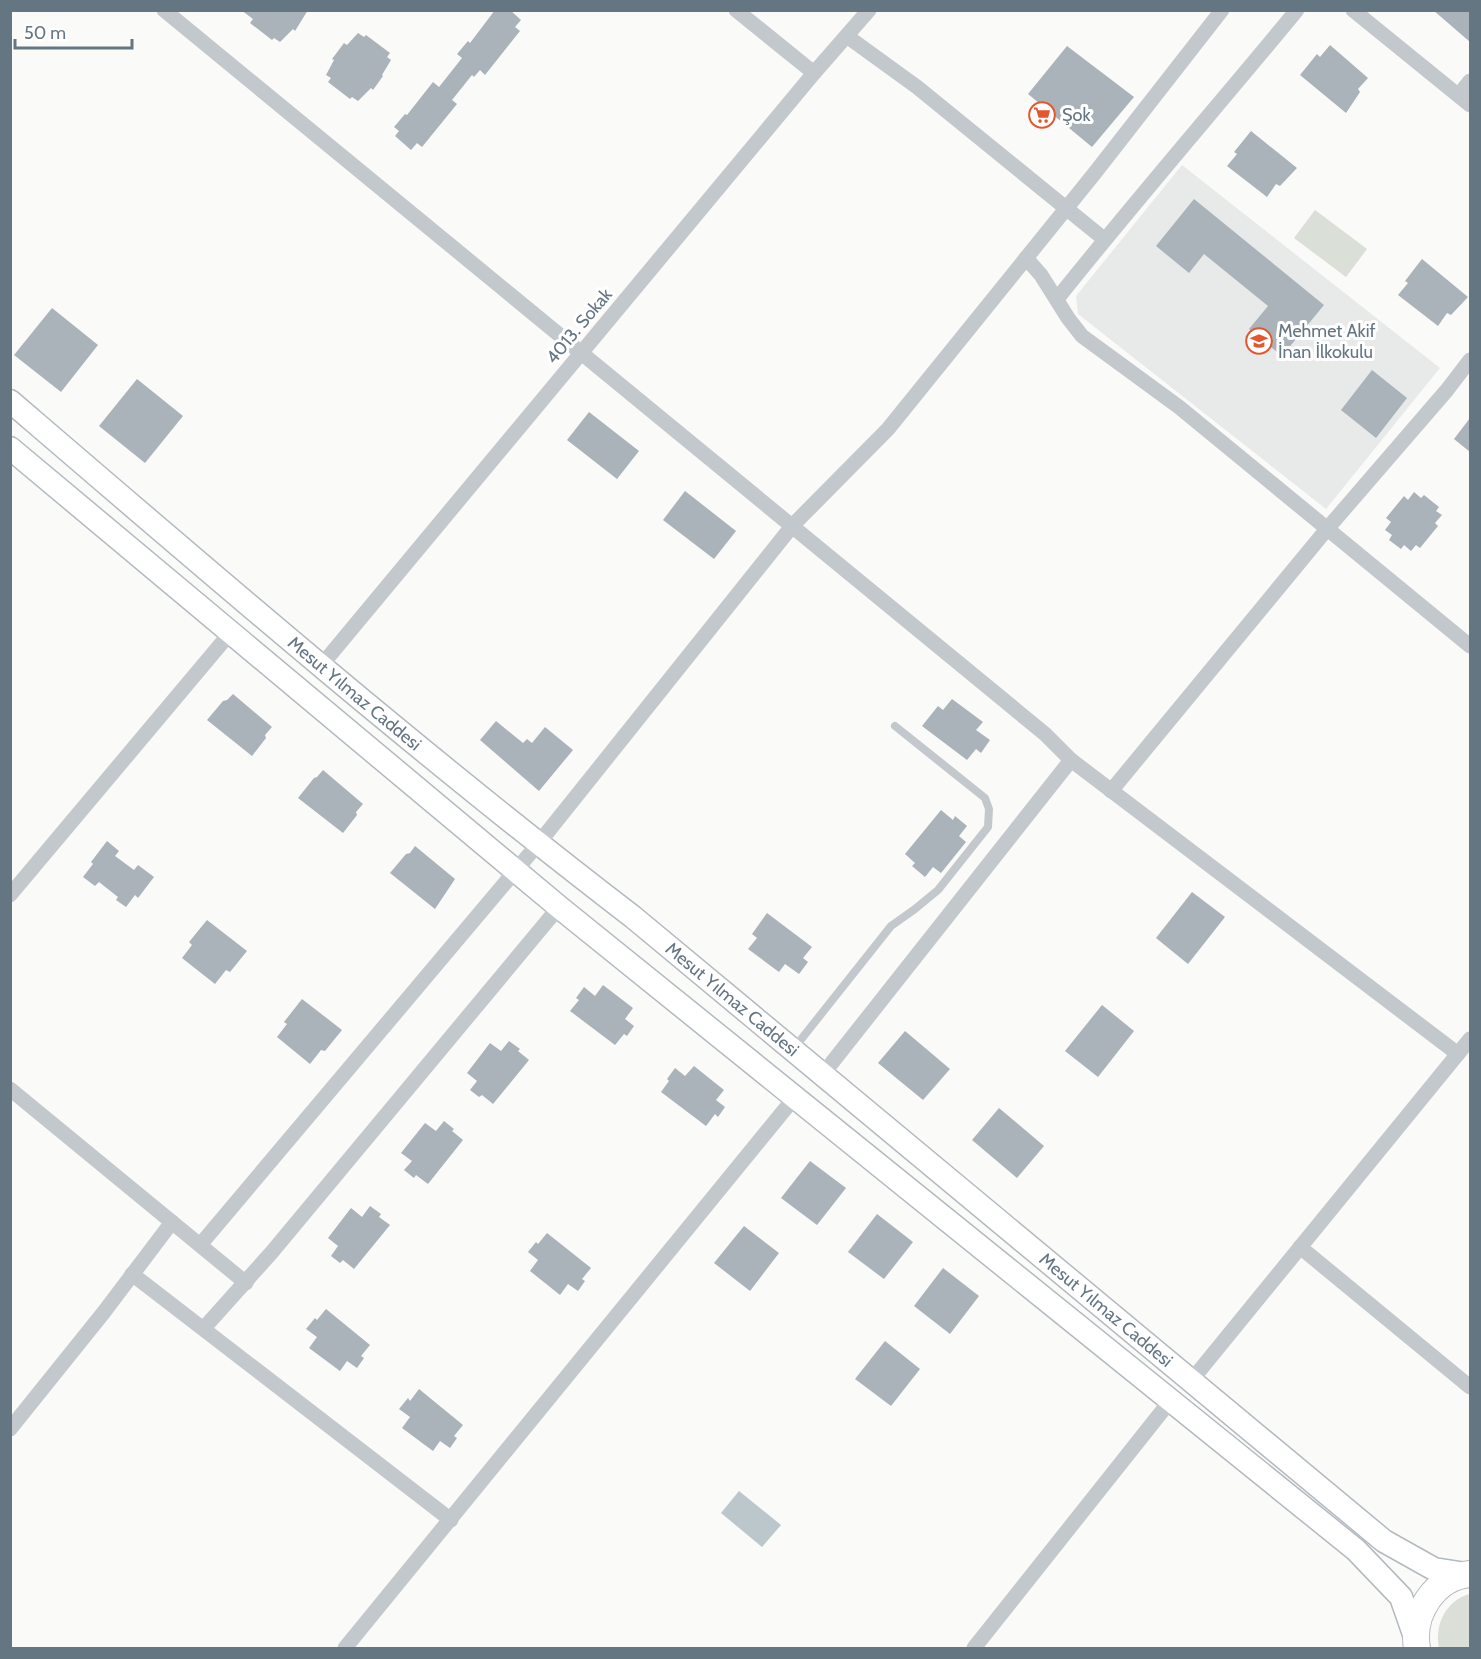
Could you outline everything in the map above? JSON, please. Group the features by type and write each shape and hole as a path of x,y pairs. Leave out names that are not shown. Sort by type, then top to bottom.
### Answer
{"main road":[{"name":"Mesut Yılmaz Caddesi","path":"10,401 320,667 538,844 633,917 1384,1541 1434,1569 1469,1574"},
{"name":"Mesut Yılmaz Caddesi","path":"10,448 559,907 1356,1550 1401,1597 1414,1645"},
{"path":"1414,1645 1419,1615 1430,1596 1446,1582 1469,1574"}],"street":[{"path":"164,10 1046,734 1071,760 1458,1054"},
{"path":"736,10 814,73"},
{"name":"4013. Sokak","path":"320,667 814,73 848,37 869,10"},
{"path":"200,1245 538,844 793,525 888,429 1222,10"},
{"path":"1057,299 1104,239 1205,122 1296,10"},
{"path":"1353,10 1465,100 1470,81"},
{"path":"848,37 917,87 1104,239"},
{"path":"1026,258 1041,275 1082,336 1179,407 1470,645"},
{"path":"1111,791 1470,360"},
{"path":"10,895 231,632"},
{"path":"823,1074 1071,760"},
{"path":"204,1328 246,1283 559,907"},
{"path":"1191,1381 1470,1039"},
{"path":"10,1089 246,1283"},
{"path":"345,1648 795,1097"},
{"path":"10,1428 172,1222"},
{"path":"1300,1247 1470,1387"},
{"path":"132,1274 451,1520"},
{"path":"974,1648 1170,1400"}],"lane":[{"path":"793,1049 891,926 938,890 988,827 989,809 985,798 895,726"}],"shaded area":[{"name":"Mehmet Akif İnan İlkokulu","path":"1182,165 1440,368 1326,509 1078,314 1076,296"},
{"path":"1315,210 1367,249 1346,277 1294,238"},
{"path":"739,1491 781,1525 762,1547 721,1513"},
{"path":"1470,1594 1470,1648 1439,1648 1440,1622 1448,1608 1454,1602"}],"building":[{"path":"241,10 308,10 295,31 293,29 280,42 274,38 272,40 250,23 253,19"},
{"path":"495,10 510,10 521,20 515,27 520,31 485,75 480,70 474,77 472,75 452,100 457,104 422,147 417,143 411,150 395,136 399,131 394,127 405,114 407,115 433,82 439,87 462,58 457,54 468,41 470,43"},
{"path":"1433,10 1470,10 1470,42"},
{"path":"358,33 364,37 366,35 390,53 387,57 391,60 373,90 371,88 358,101 352,97 350,99 328,82 331,78 326,75 334,60 332,59 344,43 347,45"},
{"path":"1330,45 1368,78 1358,89 1360,92 1346,113 1300,75 1317,54 1320,57"},
{"path":"1067,46 1134,97 1092,147 1028,94"},
{"path":"1251,131 1297,168 1280,186 1276,184 1267,197 1227,166 1237,154 1234,152"},
{"path":"1194,199 1324,305 1282,356 1249,329 1268,306 1204,254 1189,273 1156,246"},
{"path":"1422,259 1468,297 1451,315 1447,313 1438,326 1398,295 1408,283 1405,281"},
{"path":"52,308 98,345 61,392 14,355"},
{"path":"1372,370 1407,398 1376,438 1341,410"},
{"path":"137,379 183,416 145,463 99,426"},
{"path":"589,412 639,451 617,479 567,440"},
{"path":"1470,418 1470,452 1454,439"},
{"path":"685,491 736,531 714,559 663,520"},
{"path":"1414,492 1421,498 1424,495 1439,507 1436,511 1442,515 1435,523 1438,526 1420,548 1416,545 1411,551 1404,545 1401,549 1389,540 1392,535 1385,530 1391,522 1386,518 1404,496 1408,500"},
{"path":"233,694 272,727 252,756 207,720 223,701"},
{"path":"952,699 983,722 976,730 990,740 981,753 976,749 967,760 922,726 938,706 943,710"},
{"path":"496,721 523,743 527,739 532,743 545,727 573,750 539,791 480,740"},
{"path":"323,770 363,804 343,833 298,798"},
{"path":"941,810 953,820 955,816 967,826 959,836 966,842 941,873 933,867 925,877 912,866 915,863 905,854"},
{"path":"107,841 119,851 115,856 134,870 138,865 154,877 138,898 135,895 126,907 116,900 118,897 99,882 95,886 83,877"},
{"path":"415,846 455,879 435,909 390,873"},
{"path":"1192,892 1225,917 1188,964 1156,938"},
{"path":"767,913 812,947 803,958 808,962 799,974 785,964 779,972 748,949 757,938 752,934"},
{"path":"207,920 247,951 230,972 226,970 215,984 182,958 192,945 189,942"},
{"path":"603,985 633,1008 625,1019 634,1026 627,1036 624,1034 615,1045 570,1011 579,1000 576,998 584,987 595,996"},
{"path":"302,999 342,1030 325,1051 321,1050 310,1064 277,1037 287,1024 284,1022"},
{"path":"1102,1005 1134,1031 1098,1077 1065,1051"},
{"path":"905,1031 950,1069 923,1100 878,1063"},
{"path":"509,1041 529,1060 493,1104 482,1095 479,1097 470,1090 477,1081 467,1073 490,1043 501,1051"},
{"path":"694,1066 724,1090 716,1100 725,1107 718,1117 715,1114 706,1126 661,1092 675,1068 685,1076"},
{"path":"999,1108 1044,1146 1017,1178 972,1140"},
{"path":"444,1121 463,1140 428,1184 416,1175 414,1178 404,1170 412,1161 401,1153 425,1123 436,1131"},
{"path":"810,1161 846,1188 817,1225 781,1198"},
{"path":"370,1206 390,1225 354,1269 343,1260 340,1263 331,1256 338,1246 328,1238 351,1208 362,1217"},
{"path":"877,1214 913,1242 884,1279 848,1252"},
{"path":"744,1226 779,1253 750,1291 714,1263"},
{"path":"547,1233 591,1268 582,1279 585,1281 578,1291 568,1284 560,1295 530,1271 538,1260 528,1252"},
{"path":"943,1268 979,1296 950,1334 914,1306"},
{"path":"326,1309 370,1345 361,1356 364,1358 357,1368 347,1361 340,1371 309,1348 317,1337 306,1329"},
{"path":"885,1341 920,1369 891,1406 855,1379"},
{"path":"419,1389 463,1425 454,1436 457,1438 450,1448 440,1441 433,1451 402,1428 410,1417 399,1409 408,1398 410,1401"}],"place":[{"name":"Şok","path":"1042,115"},
{"name":"Mehmet Akif İnan İlkokulu","path":"1259,341"}]}
